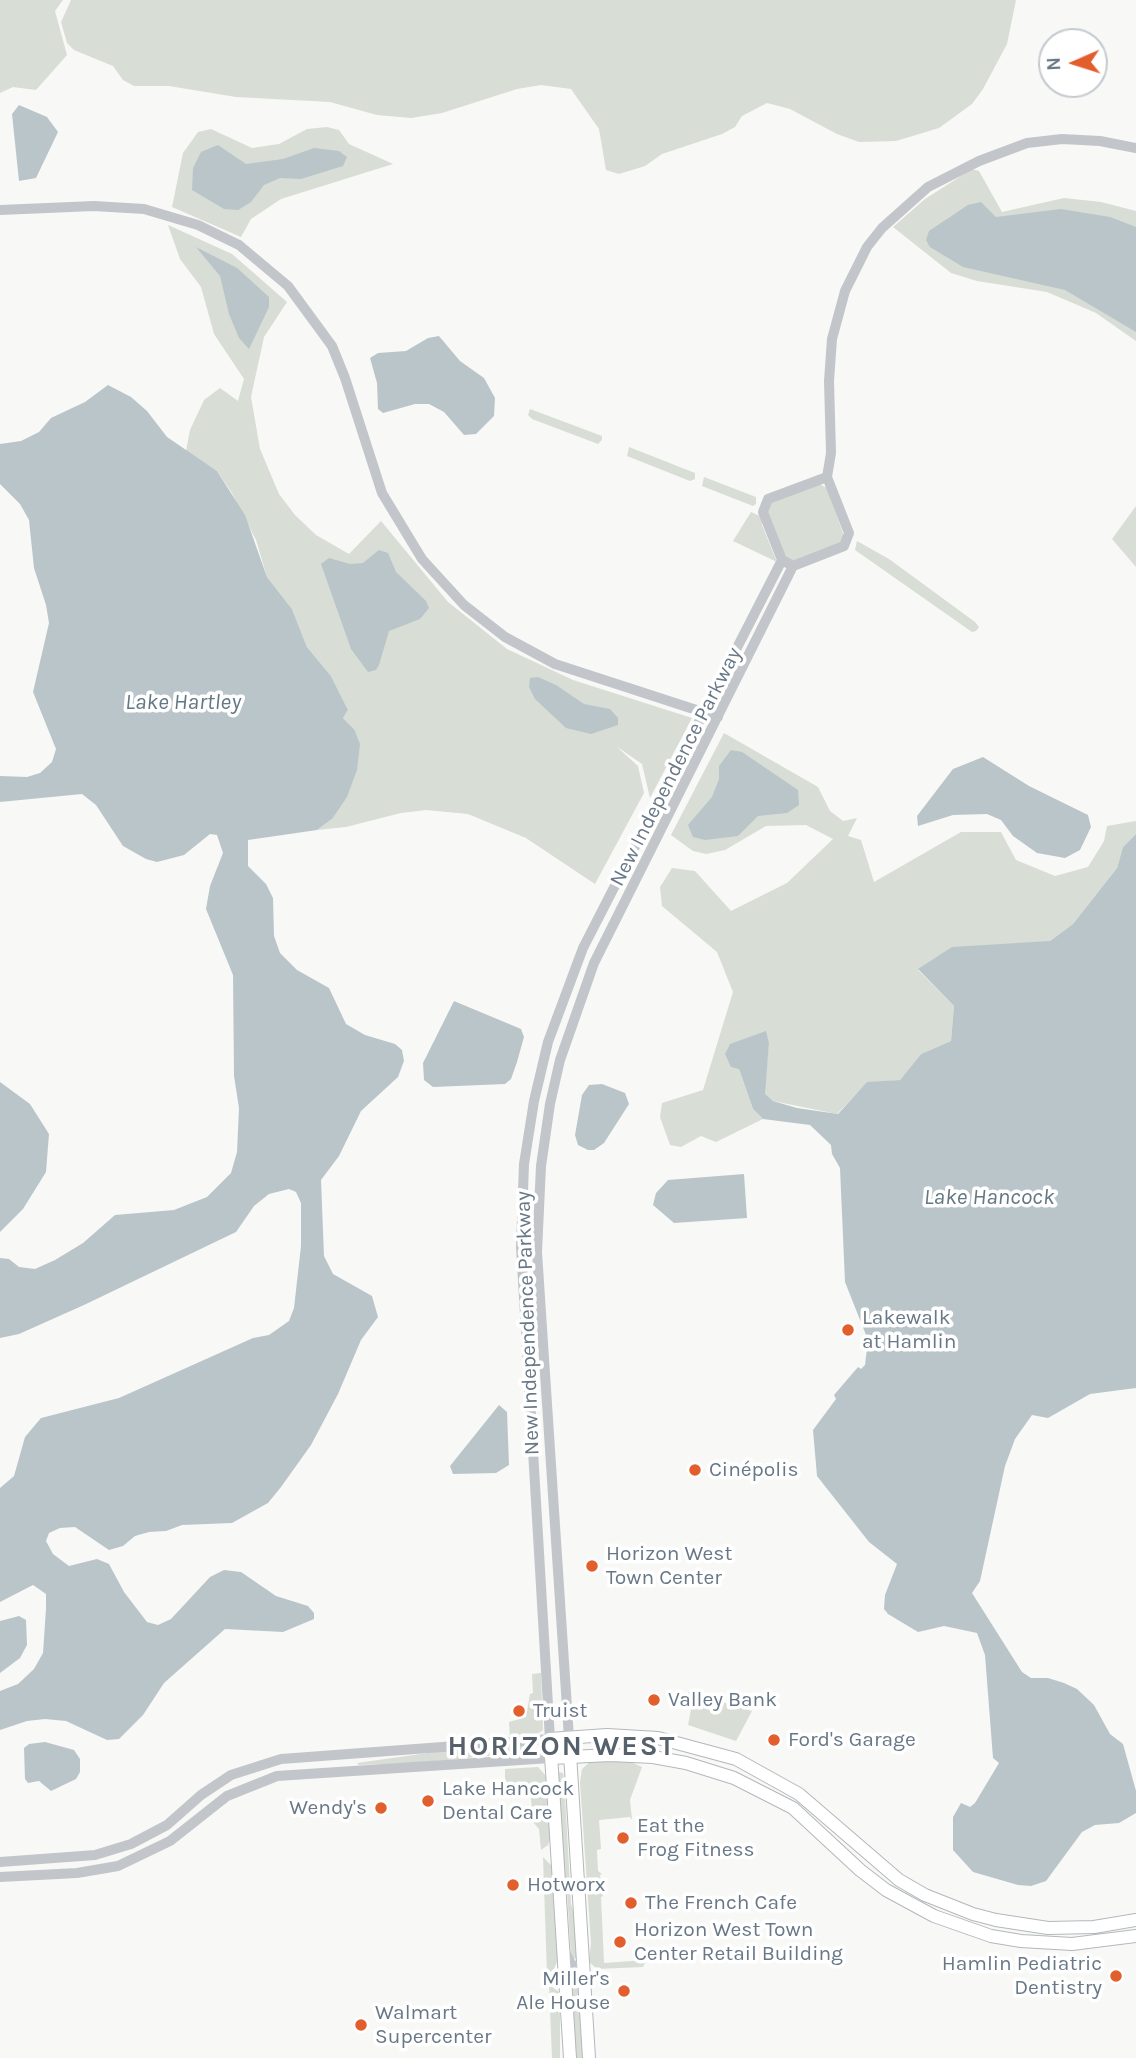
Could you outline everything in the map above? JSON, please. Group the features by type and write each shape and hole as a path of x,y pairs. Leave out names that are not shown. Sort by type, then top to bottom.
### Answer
{"main road":[{"path":"550,1739 620,1735 658,1738 736,1759 799,1794 899,1880 925,1895 974,1914 1048,1928 1094,1927 1136,1920"},
{"name":"New Independence Parkway","path":"569,1738 589,2058"},
{"name":"New Independence Parkway","path":"550,1739 570,2058"},
{"path":"551,1758 625,1755 668,1759 705,1768 758,1788 793,1808 860,1870 886,1889 934,1916 991,1936 1072,1944 1136,1936"}],"street":[{"path":"827,477 768,499 763,512 782,560 793,566 844,546 849,533 827,477 831,453 828,381 832,339 845,290 867,247 882,228 928,187 979,161 1027,143 1062,139 1135,148"},
{"path":"0,210 94,206 144,209 198,225 247,251 288,286 332,346 382,494 422,559 464,605 505,637 555,664 718,717"},
{"name":"New Independence Parkway","path":"550,1739 521,1247 524,1164 534,1101 548,1042 564,997 603,907 782,560"},
{"name":"New Independence Parkway","path":"569,1738 538,1265 537,1212 542,1153 560,1060 594,963 793,566"},
{"path":"0,1862 76,1858 123,1847 167,1825 201,1795 231,1776 281,1759 550,1739"},
{"path":"0,1877 77,1873 118,1866 170,1841 227,1796 277,1776 551,1758"},
{"path":"562,1945 571,1964 584,1972"}],"shaded area":[{"path":"0,0 63,0 55,11 67,55 36,90 13,87 0,93"},
{"path":"71,0 1016,0 1007,44 983,89 972,104 939,128 896,141 859,142 837,134 790,109 767,103 742,116 735,127 722,134 662,154 645,166 619,174 606,170 599,129 571,89 541,85 517,89 442,113 411,118 377,115 330,102 236,97 169,86 134,86 123,80 113,66 74,50 67,43 61,22"},
{"path":"327,127 339,130 349,144 393,164 281,199 251,219 241,237 172,207 183,153 198,132 211,129 252,148 279,144 307,129"},
{"path":"972,169 979,171 1002,212 1064,198 1101,202 1136,211 1136,341 1096,313 1047,292 977,281 951,273 893,227 925,199"},
{"path":"168,225 232,254 287,302 264,337 251,397 260,449 279,494 295,515 316,535 349,554 381,521 448,602 507,649 573,680 692,718 650,798 642,764 616,746 638,766 644,793 595,884 526,838 468,814 426,810 401,813 346,827 317,830 332,819 354,729 343,718 348,710 331,676 307,647 292,609 267,577 256,540 232,493 217,471 186,451 190,430 204,400 220,388 238,401 244,379 214,334 201,287 180,259"},
{"path":"530,409 602,436 602,440 598,444 532,419 528,415"},
{"path":"629,447 695,473 695,479 690,481 627,456"},
{"path":"704,477 756,497 756,504 753,506 702,486"},
{"path":"819,484 827,488 844,536 842,542 790,560 784,555 768,512 770,502"},
{"path":"1136,506 1136,567 1112,539"},
{"path":"751,512 762,517 762,525 777,562 733,541"},
{"path":"857,541 889,559 979,627 972,632 855,550"},
{"path":"724,733 818,787 830,811 843,821 857,818 848,836 861,840 874,882 961,832 1001,832 1016,860 1055,876 1088,867 1104,841 1107,826 1136,821 1136,834 1123,847 1117,868 1073,924 1050,941 918,970 954,1006 951,1041 921,1054 900,1080 867,1083 837,1114 773,1101 764,1094 769,1043 765,1032 739,1069 753,1109 763,1119 716,1142 701,1136 681,1147 670,1145 660,1117 662,1103 703,1090 733,992 717,952 662,906 660,887 672,868 695,871 731,911 787,883 833,839 806,825 766,826 725,850 706,854 693,851 671,835"},
{"path":"541,1673 543,1730 534,1736 510,1738 509,1722 526,1717 530,1694 533,1693 532,1674"},
{"path":"688,1692 752,1711 736,1741 688,1725 691,1710"},
{"path":"532,1745 535,1747 532,1752 413,1763 357,1763 449,1750"},
{"path":"592,1760 626,1760 642,1767 630,1800 632,1820 630,1817 599,1820 601,1849 597,1850 598,1871 602,1874 604,1963 646,1960 643,1967 597,1969 589,1962 591,1943 580,1782 582,1769"},
{"path":"538,1767 546,1776 550,1838 548,1845 541,1850 539,1829 533,1822 530,1788 505,1782 505,1769"},
{"path":"558,1772 563,1773 564,1778 571,1904 576,1920 578,1956 575,1959 571,1957 567,1891 562,1876"},
{"path":"543,1857 552,1866 558,1959 554,1969 547,1974"},
{"path":"568,1965 579,1976 584,2058 575,2058"},
{"path":"549,1984 560,1993 560,2058 552,2058"}],"water":[{"path":"19,105 47,117 58,132 36,178 19,181 12,114"},
{"path":"218,145 246,164 283,159 314,148 339,151 347,157 343,166 301,179 280,178 264,185 251,202 238,210 224,209 192,190 193,168 201,152"},
{"path":"981,202 996,217 1061,209 1110,217 1136,227 1136,332 1065,290 963,267 930,247 926,240 929,231 968,205"},
{"path":"196,247 237,268 269,297 269,307 249,349 239,338 229,314 220,276"},
{"path":"439,336 460,361 484,378 495,398 494,416 476,434 464,435 444,412 429,404 415,404 383,413 378,409 377,383 370,358 378,353 406,351 428,338"},
{"name":"Lake Hartley","path":"108,385 131,397 147,411 167,437 217,471 245,515 267,577 292,609 307,647 331,676 348,710 343,718 354,729 360,744 357,770 347,797 332,819 317,830 248,840 248,866 266,884 273,898 274,936 280,953 297,970 329,988 346,1024 365,1035 395,1044 402,1050 404,1061 398,1077 361,1111 339,1156 321,1180 324,1256 333,1274 372,1296 378,1317 361,1340 338,1394 311,1445 281,1487 268,1503 232,1523 182,1525 166,1531 149,1532 109,1550 75,1527 60,1528 49,1533 46,1541 53,1554 69,1566 97,1559 109,1564 124,1592 147,1622 158,1625 171,1619 210,1577 224,1570 241,1572 276,1596 308,1606 314,1613 314,1619 283,1632 225,1629 164,1683 143,1715 119,1739 107,1740 66,1721 45,1719 27,1721 0,1730 0,1691 18,1684 34,1669 43,1653 46,1594 33,1585 0,1602 0,1488 14,1476 25,1437 41,1418 119,1398 253,1338 269,1335 289,1321 294,1308 301,1246 301,1203 296,1192 289,1189 269,1194 254,1206 236,1232 84,1305 19,1334 0,1338 0,1258 9,1259 19,1267 35,1269 83,1243 115,1215 174,1210 207,1197 231,1173 237,1152 239,1108 234,1076 233,975 206,909 210,886 223,853 217,835 210,834 184,855 157,862 123,846 96,805 82,794 0,802 0,776 27,777 40,773 52,762 56,749 33,692 49,623 46,605 34,568 29,520 20,504 0,484 0,444 21,441 39,432 51,418 85,402"},
{"path":"379,550 388,553 396,572 426,601 429,608 420,619 389,631 379,665 376,670 368,672 351,649 321,564 329,558 350,564 363,563"},
{"path":"538,677 556,685 584,704 610,709 618,718 618,725 591,734 566,728 535,699 529,687 530,678"},
{"path":"731,750 742,752 798,790 799,805 787,813 758,816 738,836 705,840 693,837 688,825 712,797 719,779 719,766"},
{"path":"983,757 1029,786 1088,815 1091,827 1080,850 1065,858 1037,853 1013,836 1001,820 987,814 953,815 918,826 917,816 953,769"},
{"name":"Lake Hancock","path":"1136,834 1136,1388 1090,1394 1048,1418 1032,1415 1015,1439 1005,1466 980,1581 972,1593 1022,1672 1031,1678 1048,1678 1064,1683 1077,1689 1094,1705 1110,1734 1123,1744 1136,1791 1136,1813 1119,1823 1095,1825 1082,1832 1046,1881 1031,1886 1018,1885 973,1872 953,1850 953,1817 961,1803 970,1807 975,1803 999,1763 993,1758 985,1655 977,1633 944,1626 918,1632 888,1614 884,1609 885,1595 897,1564 869,1542 817,1476 813,1430 836,1399 834,1395 858,1367 861,1369 865,1365 868,1340 845,1282 840,1168 832,1154 831,1145 810,1125 763,1119 753,1109 739,1069 731,1067 725,1054 730,1044 766,1031 769,1043 765,1094 773,1101 797,1108 838,1114 867,1082 900,1080 921,1054 951,1041 954,1006 918,969 952,947 1050,941 1073,924 1117,868 1123,847"},
{"path":"454,1001 521,1029 524,1037 517,1062 511,1079 505,1084 433,1087 424,1080 423,1063"},
{"path":"0,1082 30,1104 49,1134 46,1172 23,1209 0,1232"},
{"path":"602,1084 625,1093 629,1104 604,1143 594,1150 588,1150 578,1145 575,1135 582,1095 589,1085"},
{"path":"744,1174 747,1218 674,1223 653,1205 656,1193 668,1180"},
{"path":"499,1405 507,1412 509,1465 496,1473 453,1474 450,1466"},
{"path":"19,1616 26,1620 27,1645 20,1658 0,1673 0,1621"},
{"path":"45,1742 74,1750 80,1759 80,1772 76,1779 51,1791 39,1781 28,1783 25,1779 24,1748 29,1744"}],"place":[{"name":"Lakewalk at Hamlin","path":"848,1330"},
{"name":"Cinépolis","path":"695,1470"},
{"name":"Horizon West Town Center","path":"592,1566"},
{"name":"Valley Bank","path":"654,1700"},
{"name":"Truist","path":"519,1711"},
{"name":"Ford's Garage","path":"774,1740"},
{"name":"Lake Hancock Dental Care","path":"428,1801"},
{"name":"Wendy's","path":"381,1808"},
{"name":"Eat the Frog Fitness","path":"623,1838"},
{"name":"Hotworx","path":"513,1885"},
{"name":"The French Cafe","path":"631,1903"},
{"name":"Horizon West Town Center Retail Building","path":"620,1942"},
{"name":"Hamlin Pediatric Dentistry","path":"1116,1976"},
{"name":"Miller's Ale House","path":"624,1991"},
{"name":"Walmart Supercenter","path":"361,2025"}],"district":[{"name":"HORIZON WEST","path":"562,1747"}]}
